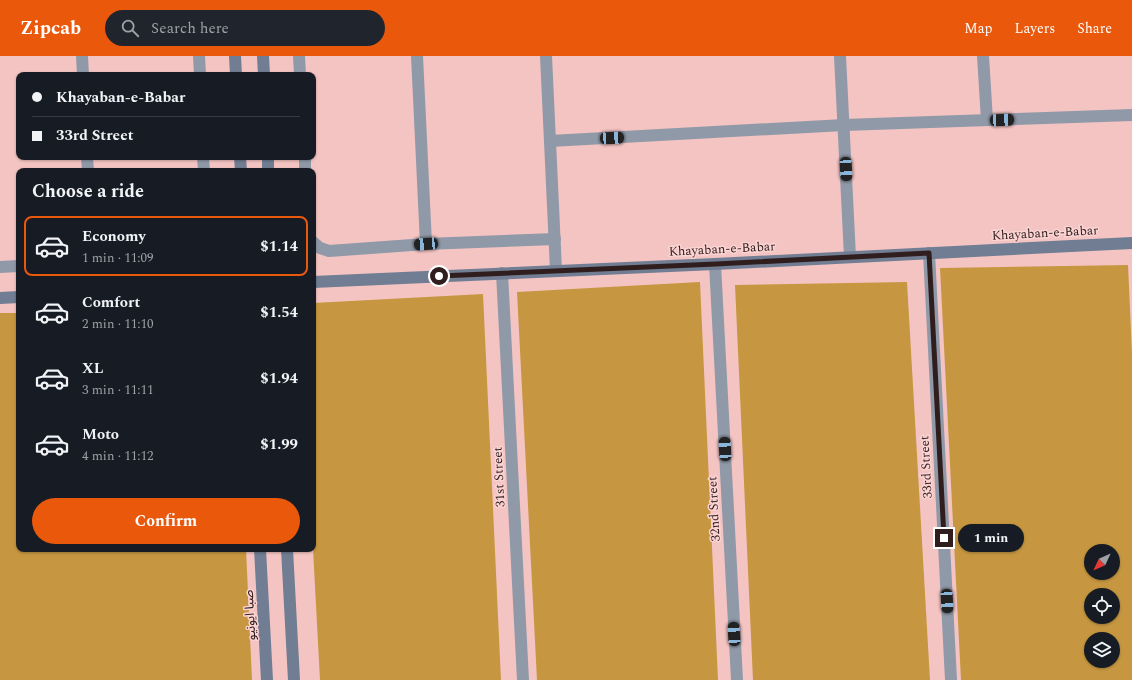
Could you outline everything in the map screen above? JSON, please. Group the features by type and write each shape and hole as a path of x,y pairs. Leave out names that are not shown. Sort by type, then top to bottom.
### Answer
{"street":[{"path":"82,56 83,72"},
{"path":"199,56 200,72"},
{"path":"235,56 236,72"},
{"path":"263,56 264,72"},
{"path":"299,56 300,72"},
{"path":"417,56 426,244"},
{"path":"546,56 556,270"},
{"path":"840,56 850,257"},
{"path":"983,56 987,120"},
{"path":"550,141 844,126 1132,115"},
{"path":"316,245 320,248 329,251 426,244 554,239"},
{"name":"Khayaban-e-Babar","path":"316,282 1132,243"},
{"name":"33rd Street","path":"929,253 951,680"},
{"name":"32nd Street","path":"716,264 737,680"},
{"path":"0,267 16,266"},
{"name":"31st Street","path":"502,273 523,680"},
{"path":"0,298 16,297"},
{"name":"صبا ایونیو","path":"260,552 267,680"},
{"path":"287,552 294,680"}],"shaded area":[{"path":"1128,265 1132,353 1132,680 961,680 940,268"},
{"path":"700,282 718,680 537,680 517,292"},
{"path":"907,282 930,680 753,680 735,285"},
{"path":"483,294 501,680 320,680 313,552 316,552 316,303"},
{"path":"0,313 16,313 16,552 246,552 252,680 0,680"}],"route":[{"path":"439,276 929,253 944,538"}]}
